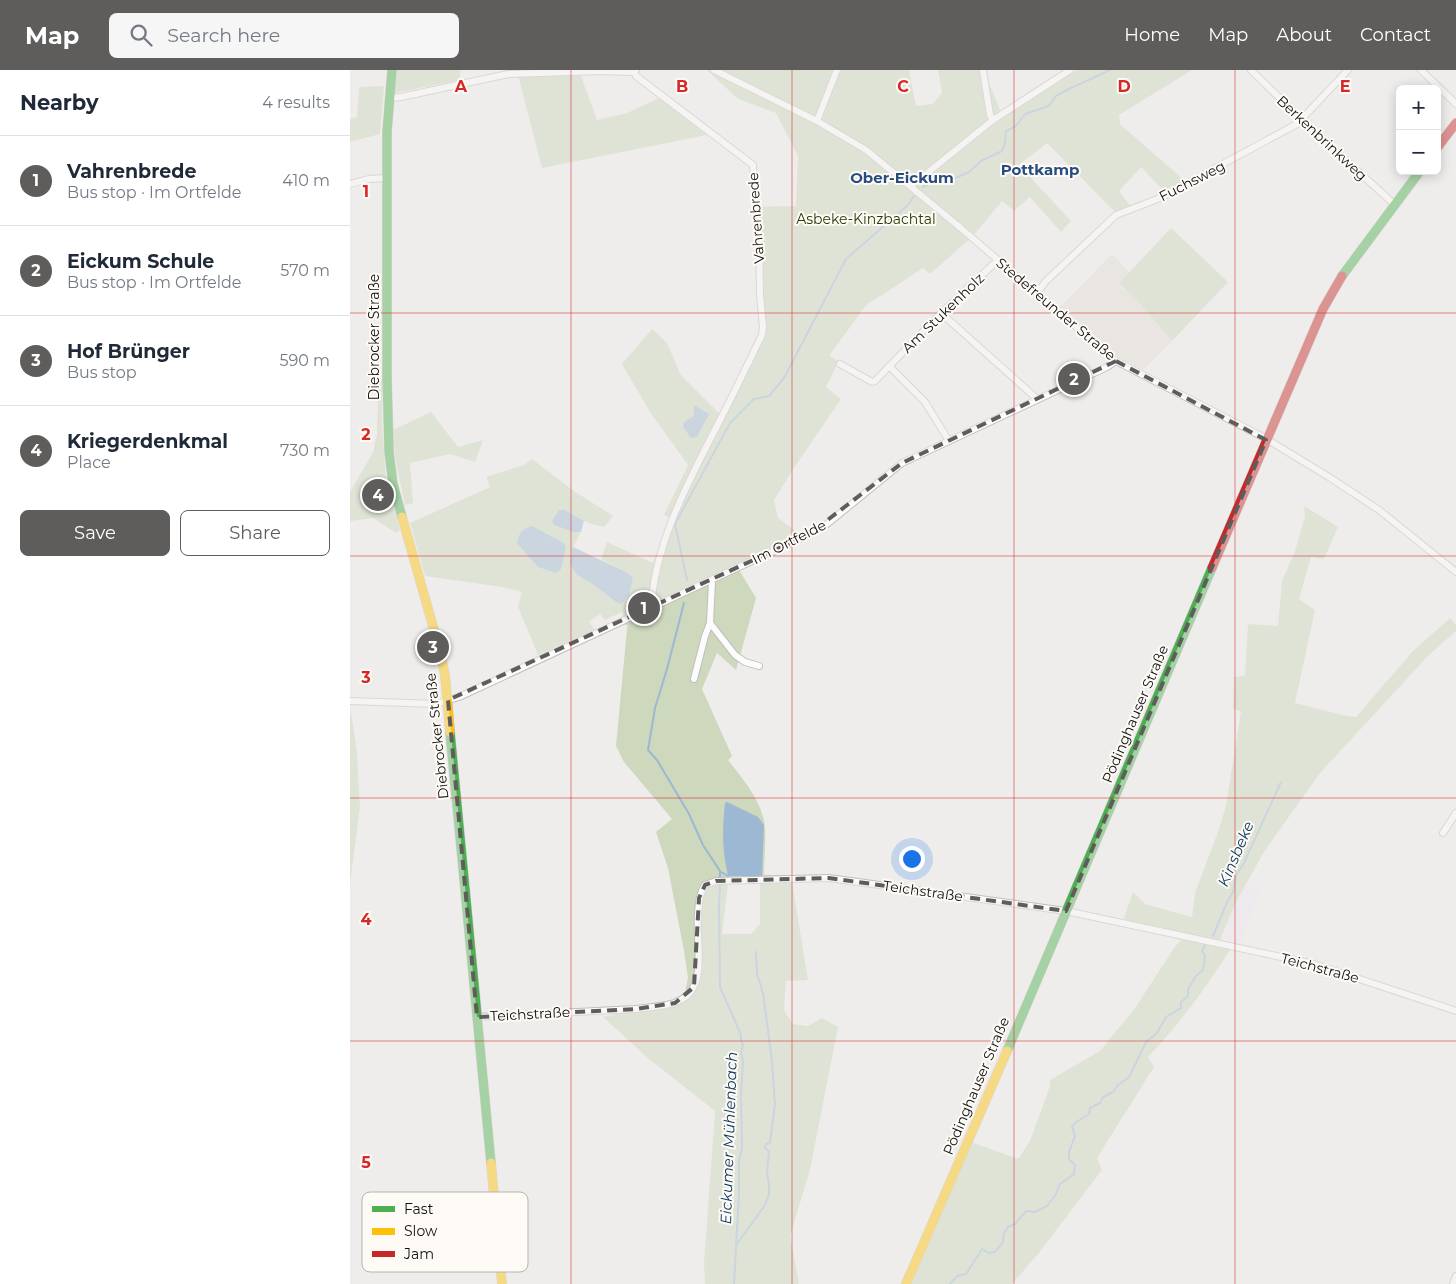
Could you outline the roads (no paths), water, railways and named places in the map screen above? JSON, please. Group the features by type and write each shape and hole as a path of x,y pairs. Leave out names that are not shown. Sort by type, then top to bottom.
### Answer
{"street":[{"name":"Diebrocker Straße","path":"392,70 387,117 387,377 389,452 392,477 445,675 493,1192"},
{"name":"Stedefreunder Straße","path":"714,70 817,121 866,150 911,186 1116,361 1232,421 1329,477 1379,510 1456,572"},
{"path":"817,121 836,70"},
{"path":"983,70 990,115 993,120"},
{"path":"911,186 993,120 1070,70"},
{"name":"Berkenbrinkweg","path":"1251,70 1302,120 1395,205"},
{"name":"Fuchsweg","path":"1036,293 1046,281 1116,215 1160,198 1297,124 1348,70"},
{"path":"1421,70 1456,104"},
{"name":"Vahrenbrede","path":"388,98 508,74 635,71 636,76 753,164 763,330 675,513 658,562 651,609"},
{"path":"1441,143 1456,123"},
{"name":"Pödinghauser Straße","path":"906,1284 1266,440 1328,300 1345,272 1417,175"},
{"path":"350,184 369,179 387,178"},
{"name":"Am Stukenholz","path":"840,364 872,382 875,381 941,313 998,260"},
{"path":"941,313 1037,400"},
{"name":"Im Ortfelde","path":"350,701 436,704 459,697 712,581 817,530 840,514 898,466 1107,367 1116,361"},
{"path":"890,366 925,402 949,441"},
{"path":"694,679 710,623 712,581"},
{"path":"710,623 735,655 745,662 759,666"},
{"path":"1443,833 1456,813"},
{"name":"Teichstraße","path":"477,1017 636,1009 675,1003 687,996 694,987 698,976 697,925 699,898 705,885 714,881 724,880 829,878 1066,911 1314,964 1456,1011"},
{"path":"1453,1284 1456,1276"}],"water":[{"path":"694,405 709,414 697,437 691,438 683,427 684,422 694,416"},
{"path":"559,510 565,510 584,521 581,532 573,532 554,525 552,521"},
{"path":"532,526 564,543 566,548 561,569 556,573 538,567 517,543 518,537 522,532"},
{"path":"573,547 626,572 633,578 629,595 621,604 577,575 570,562"},
{"path":"727,802 758,817 764,825 762,876 728,876 723,839 725,803"}],"waterway":[{"name":"Eickumer Mühlenbach","path":"923,187 934,181 951,180 969,172 981,161 1002,151 1006,131 1016,126 1025,114 1049,106 1056,96 1110,70"},
{"name":"Eickumer Mühlenbach","path":"687,580 675,524 730,423 754,399 769,396 784,378 846,259 908,205 914,196"},
{"name":"Eickumer Mühlenbach","path":"684,603 655,708 648,750 657,760 689,814 703,845 720,871 720,879"},
{"name":"Kinsbeke","path":"1213,936 1228,900 1233,893 1236,876 1243,865 1281,782"},
{"path":"721,872 728,876"},
{"name":"Eickumer Mühlenbach","path":"720,883 720,987 741,1035 743,1045 741,1053 743,1061 741,1094 742,1149 739,1159 734,1284"},
{"name":"Kinsbeke","path":"950,1284 957,1276 966,1274 982,1249 989,1253 995,1252 1003,1242 1004,1233 1008,1227 1015,1224 1026,1211 1035,1212 1047,1206 1056,1194 1060,1184 1074,1174 1075,1165 1069,1159 1069,1152 1075,1136 1072,1127 1089,1114 1090,1108 1100,1103 1103,1097 1113,1092 1118,1085 1129,1077 1146,1042 1157,1033 1166,1017 1181,1008 1181,1002 1188,996 1188,989 1196,976 1203,970 1205,956 1202,951 1205,945"},
{"path":"737,1244 765,1205 769,1194 767,1172 769,1151 765,1148 766,1144 770,1143 775,1104 772,1061 763,993 757,974 756,952"}],"place":[{"name":"Eickum Schule","path":"1074,379"},
{"name":"Kriegerdenkmal","path":"378,495"},
{"name":"Vahrenbrede","path":"644,608"},
{"name":"Hof Brünger","path":"433,647"}],"district":[{"name":"Pottkamp","path":"1040,170"},
{"name":"Ober-Eickum","path":"902,178"}],"park label":[{"name":"Asbeke-Kinzbachtal","path":"866,219"}]}
